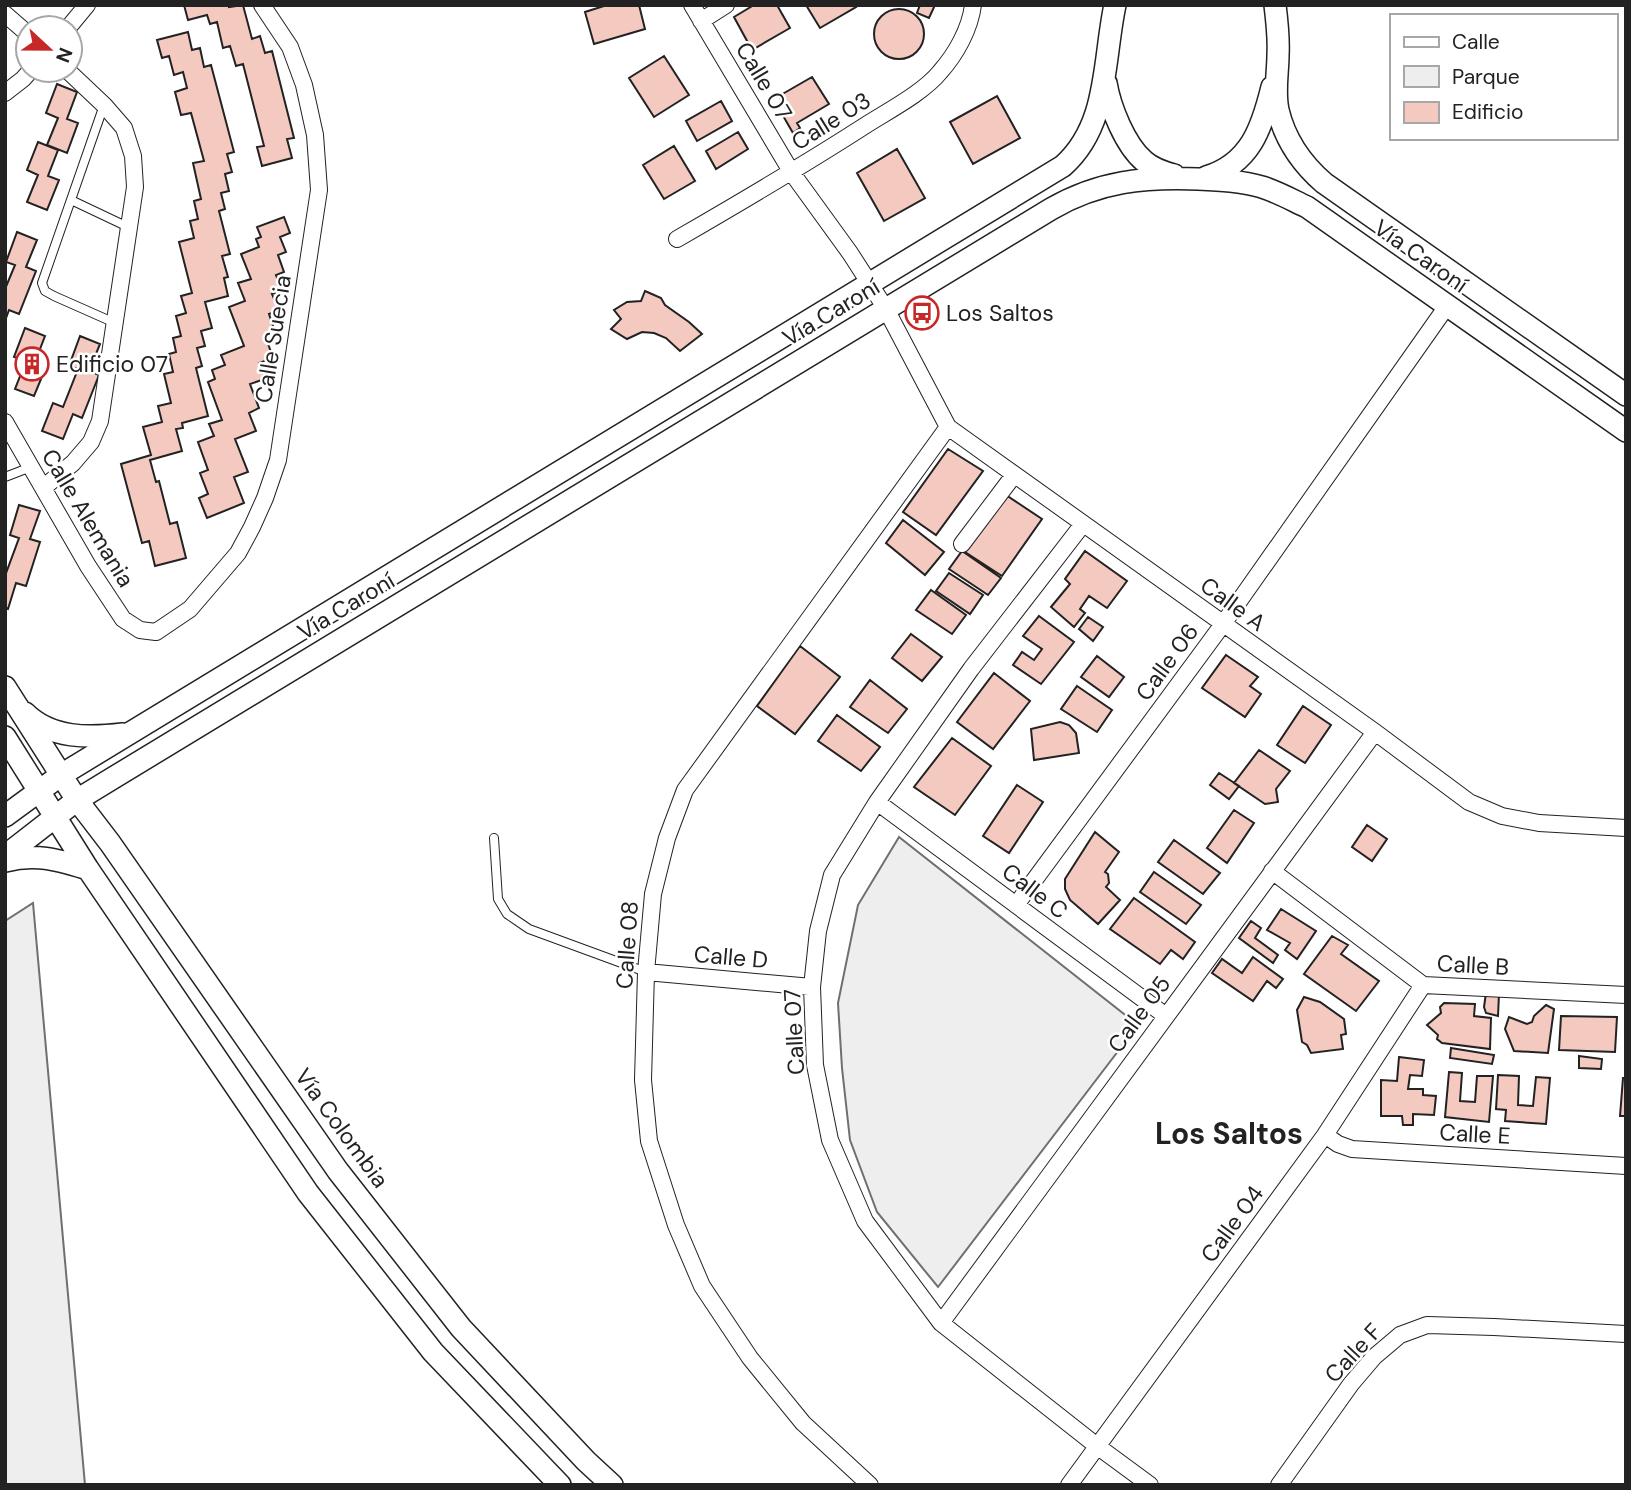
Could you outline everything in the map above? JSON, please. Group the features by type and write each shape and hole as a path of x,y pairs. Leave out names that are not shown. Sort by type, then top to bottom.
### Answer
{"main road":[{"path":"1107,5 1105,68 1114,112 1135,151 1143,160 1152,167 1194,179 1208,177 1234,163 1255,138 1268,105 1278,50 1281,5"},
{"path":"1105,68 1115,5"},
{"path":"1275,5 1278,50"},
{"name":"Vía Caroní","path":"1278,50 1278,108 1285,132 1308,170 1626,395"},
{"name":"Vía Caroní","path":"5,816 61,775 1047,176 1075,155 1091,130 1105,68"},
{"name":"Vía Caroní","path":"5,856 77,800 113,778 1051,209 1077,195 1109,184 1160,178 1194,179 1242,183 1289,198 1307,207 1626,431"},
{"path":"10,696 35,723 68,736 129,734"},
{"name":"Vía Colombia","path":"10,696 77,800 110,842 338,1171 461,1328 586,1461 612,1485"},
{"path":"5,737 88,869 308,1192 433,1352 561,1485"},
{"path":"110,842 101,824 103,804 113,778"},
{"path":"5,861 22,857 51,858 88,869"}],"street":[{"name":"Calle Suecia","path":"141,630 156,632 190,609 238,553 265,498 278,460 319,191 315,135 304,85 290,47 262,5"},
{"name":"Calle 07","path":"692,5 792,173 850,253 886,309"},
{"path":"701,21 726,5"},
{"name":"Calle 03","path":"677,239 792,173 910,98 939,74 961,43 973,5"},
{"path":"43,488 73,463 91,442 100,421 135,187 133,156 124,128 82,84"},
{"name":"Calle 06","path":"1016,905 1223,624 1447,306"},
{"name":"Calle A","path":"886,309 948,427 1469,802 1502,816 1539,823 1626,828"},
{"name":"Calle Alemania","path":"5,422 88,566 123,619 141,630"},
{"name":"Calle 08","path":"870,1485 803,1423 750,1358 702,1286 681,1236 649,1141 643,1080 646,972 653,894 667,838 685,790 948,427"},
{"path":"962,544 1014,475"},
{"name":"Calle 07","path":"1083,524 971,669 877,802 832,875 818,931 812,987 815,1065 830,1140 865,1221 940,1323 1150,1485"},
{"name":"Calle 05","path":"940,1323 1374,732"},
{"name":"Calle C","path":"877,802 1166,1016"},
{"name":"Calle B","path":"1272,871 1423,985 1626,995"},
{"name":"Calle D","path":"646,972 812,987"},
{"name":"Calle 04","path":"1069,1485 1325,1135 1423,985"},
{"name":"Calle E","path":"1325,1135 1352,1149 1626,1166"},
{"name":"Calle F","path":"1279,1485 1351,1384 1374,1357 1399,1335 1427,1325 1626,1334"}],"lane":[{"path":"104,105 42,283 46,291 54,296 115,323"},
{"path":"71,200 130,228"},
{"path":"5,477 32,467"},
{"path":"494,838 498,899 507,914 529,929 646,972"}],"green space":[{"path":"899,837 1138,1025 938,1287 877,1212 850,1140 842,1068 838,1003 858,905"},
{"path":"33,903 85,1485 5,1485 5,921"}],"building":[{"path":"184,5 243,5 252,39 260,36 265,53 272,51 294,138 287,139 292,158 262,166 257,147 264,146 243,64 236,66 230,46 223,48 217,22 210,24 207,15 188,20"},
{"path":"607,5 639,5 645,29 594,44 585,12"},
{"path":"754,5 777,5 790,28 752,50 734,17"},
{"path":"806,5 855,5 856,7 820,28"},
{"path":"920,5 935,5 929,18 917,13"},
{"path":"899,9 917,16 924,34 917,52 899,59 881,52 874,34 881,16"},
{"path":"188,32 192,50 200,48 204,67 211,65 234,152 227,154 232,172 225,174 229,191 221,193 225,209 219,211 230,254 222,256 228,277 224,278 228,296 205,302 212,328 201,331 205,346 197,348 202,366 196,368 208,416 182,423 183,428 176,429 182,451 150,460 156,482 159,481 170,524 177,522 186,558 155,566 149,541 142,543 121,464 151,455 143,427 162,422 158,406 171,403 164,374 173,372 169,354 176,352 173,338 181,336 176,316 186,313 181,296 192,293 179,242 194,238 190,221 198,219 194,201 201,199 193,163 204,161 191,113 181,115 175,92 187,88 183,72 174,75 169,56 162,58 157,40"},
{"path":"664,56 689,95 654,117 629,78"},
{"path":"812,77 829,104 797,123 800,128 793,133 782,114 788,111 779,96"},
{"path":"57,84 77,92 67,119 78,123 67,153 47,145 58,118 46,113"},
{"path":"997,96 1020,138 973,164 950,122"},
{"path":"721,101 732,121 697,141 686,121"},
{"path":"738,132 748,149 716,169 706,151"},
{"path":"38,142 58,150 48,176 59,180 47,210 27,202 38,175 27,170"},
{"path":"674,146 695,181 664,199 643,165"},
{"path":"897,149 925,198 884,221 857,173"},
{"path":"284,217 290,233 280,237 286,252 278,255 284,272 276,275 282,291 272,294 279,311 269,314 275,332 265,335 273,358 259,363 265,379 250,384 259,408 249,413 256,431 235,439 248,472 234,477 244,503 207,518 199,498 208,494 200,473 208,470 198,442 214,436 209,424 222,420 208,382 215,379 212,370 225,365 221,355 244,346 229,307 245,301 238,283 251,279 241,254 259,247 256,239 261,237 257,227"},
{"path":"17,232 37,240 26,267 36,271 19,314 9,310 5,321 5,289 15,265 6,262"},
{"path":"645,291 661,298 665,305 702,334 680,351 666,338 654,333 642,332 627,339 611,329 621,319 614,310 627,302 641,301"},
{"name":"Edificio 07","path":"25,328 45,336 35,362 46,367 34,396 15,389 26,361 14,357"},
{"path":"80,336 100,344 89,371 99,375 82,418 73,414 63,439 42,431 53,403 63,407 78,369 69,366"},
{"path":"948,449 983,471 936,535 903,512"},
{"path":"1006,495 1042,519 1002,576 965,552"},
{"path":"19,505 40,511 30,539 40,542 26,586 16,583 8,609 5,608 5,576 19,538 10,535"},
{"path":"903,520 944,552 925,575 886,543"},
{"path":"962,551 1001,578 988,595 949,569"},
{"path":"1085,551 1127,581 1107,608 1089,596 1080,609 1085,613 1074,627 1051,607 1070,584 1065,579"},
{"path":"949,573 983,595 970,614 936,591"},
{"path":"931,590 966,615 952,634 916,610"},
{"path":"1039,616 1074,642 1041,684 1013,665 1022,652 1034,660 1042,649 1023,636"},
{"path":"1088,617 1103,627 1093,641 1079,629"},
{"path":"911,634 942,657 922,681 892,658"},
{"path":"800,646 840,677 795,734 757,706"},
{"path":"1226,655 1258,677 1250,686 1261,694 1245,717 1202,688"},
{"path":"1097,656 1124,677 1109,697 1081,677"},
{"path":"994,673 1030,701 993,749 957,722"},
{"path":"870,680 907,709 888,733 850,707"},
{"path":"1077,686 1112,710 1097,732 1061,709"},
{"path":"1303,706 1331,725 1305,763 1277,745"},
{"path":"837,715 880,747 861,771 818,741"},
{"path":"1060,722 1069,725 1076,733 1079,753 1034,760 1031,729"},
{"path":"952,738 991,766 955,815 914,787"},
{"path":"1259,750 1290,771 1276,789 1278,802 1265,804 1234,783"},
{"path":"1219,773 1239,786 1229,799 1210,785"},
{"path":"1017,785 1043,802 1009,853 983,836"},
{"path":"1234,810 1254,823 1227,863 1207,848"},
{"path":"1367,825 1387,839 1372,861 1352,847"},
{"path":"1095,832 1119,852 1105,872 1108,874 1109,883 1106,887 1120,900 1098,924 1070,900 1065,889 1065,879"},
{"path":"1174,840 1220,873 1203,894 1158,862"},
{"path":"1154,872 1201,905 1186,924 1140,892"},
{"path":"1134,898 1195,942 1183,959 1171,950 1160,964 1110,929"},
{"path":"1281,909 1316,931 1297,959 1285,950 1290,943 1267,930"},
{"path":"1251,921 1261,928 1255,938 1278,955 1273,963 1239,938"},
{"path":"1332,936 1348,945 1341,954 1379,981 1356,1011 1304,974"},
{"path":"1253,957 1283,979 1276,988 1267,981 1253,1001 1212,973 1222,959 1242,973"},
{"path":"1486,993 1499,994 1498,1016 1486,1013"},
{"path":"1304,997 1320,1002 1344,1019 1346,1034 1341,1035 1343,1049 1311,1053 1302,1042 1297,1010"},
{"path":"1444,1003 1475,1004 1474,1016 1491,1018 1490,1049 1442,1043 1437,1039 1438,1035 1427,1025 1441,1013 1440,1007"},
{"path":"1546,1005 1554,1009 1548,1053 1514,1051 1505,1029 1509,1017 1527,1024 1532,1022 1534,1016"},
{"path":"1561,1016 1617,1017 1615,1052 1559,1050"},
{"path":"1451,1048 1494,1055 1492,1064 1450,1058"},
{"path":"1579,1056 1602,1059 1601,1069 1579,1068"},
{"path":"1399,1057 1424,1060 1422,1076 1410,1075 1408,1089 1423,1089 1423,1095 1436,1096 1434,1115 1413,1114 1413,1125 1403,1125 1402,1116 1381,1116 1381,1080 1397,1081"},
{"path":"1449,1072 1462,1073 1460,1101 1475,1102 1477,1076 1493,1076 1489,1122 1445,1117"},
{"path":"1498,1075 1519,1076 1518,1105 1533,1106 1536,1077 1550,1078 1546,1124 1505,1121 1506,1110 1496,1109"},
{"path":"1623,1078 1626,1078 1626,1116 1620,1116"}],"place":[{"name":"Los Saltos","path":"922,313"},
{"name":"Edificio 07","path":"32,364"}],"district":[{"name":"Los Saltos","path":"1229,1133"}]}
